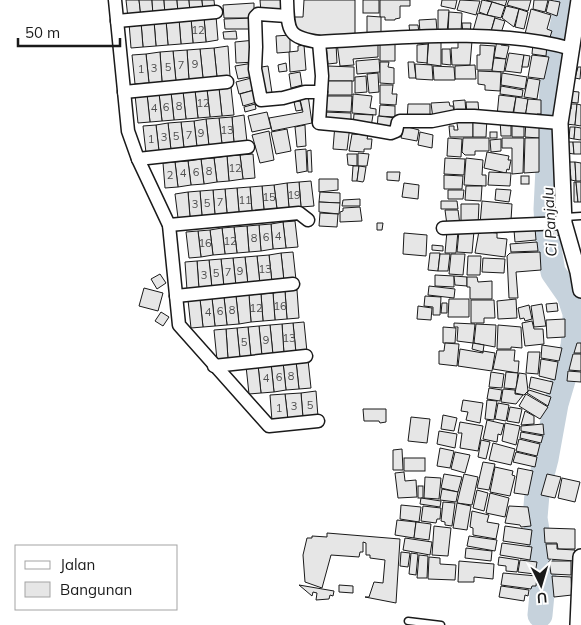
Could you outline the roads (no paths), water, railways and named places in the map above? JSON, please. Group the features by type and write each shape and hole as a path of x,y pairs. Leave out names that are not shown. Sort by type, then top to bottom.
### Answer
{"street":[{"path":"115,0 128,131 138,160 169,225 179,325 269,426 318,421"},
{"path":"287,0 290,29 293,35 302,39 319,42 459,36 529,40 570,48"},
{"path":"579,0 557,123 561,221 579,272 581,290"},
{"path":"117,21 216,12"},
{"path":"288,16 258,14 255,16 255,70 261,100 283,98 305,92 321,92"},
{"path":"319,42 322,76 319,123 391,133 396,131 400,121 432,121 457,116 557,123"},
{"path":"124,92 227,82"},
{"path":"138,160 248,147"},
{"path":"169,225 299,213 308,220"},
{"path":"443,228 534,225 561,221"},
{"path":"176,296 293,284"},
{"path":"214,366 306,356"},
{"path":"233,363 235,389"},
{"path":"578,625 581,557"}],"lane":[{"path":"561,221 581,216"},
{"path":"408,621 441,625"}],"waterway":[{"name":"Ci Panjalu","path":"540,615 544,573 535,518 537,494 546,459 556,404 573,346 575,326 575,313 569,295 553,272 548,242 546,209 553,67 568,0"}]}
